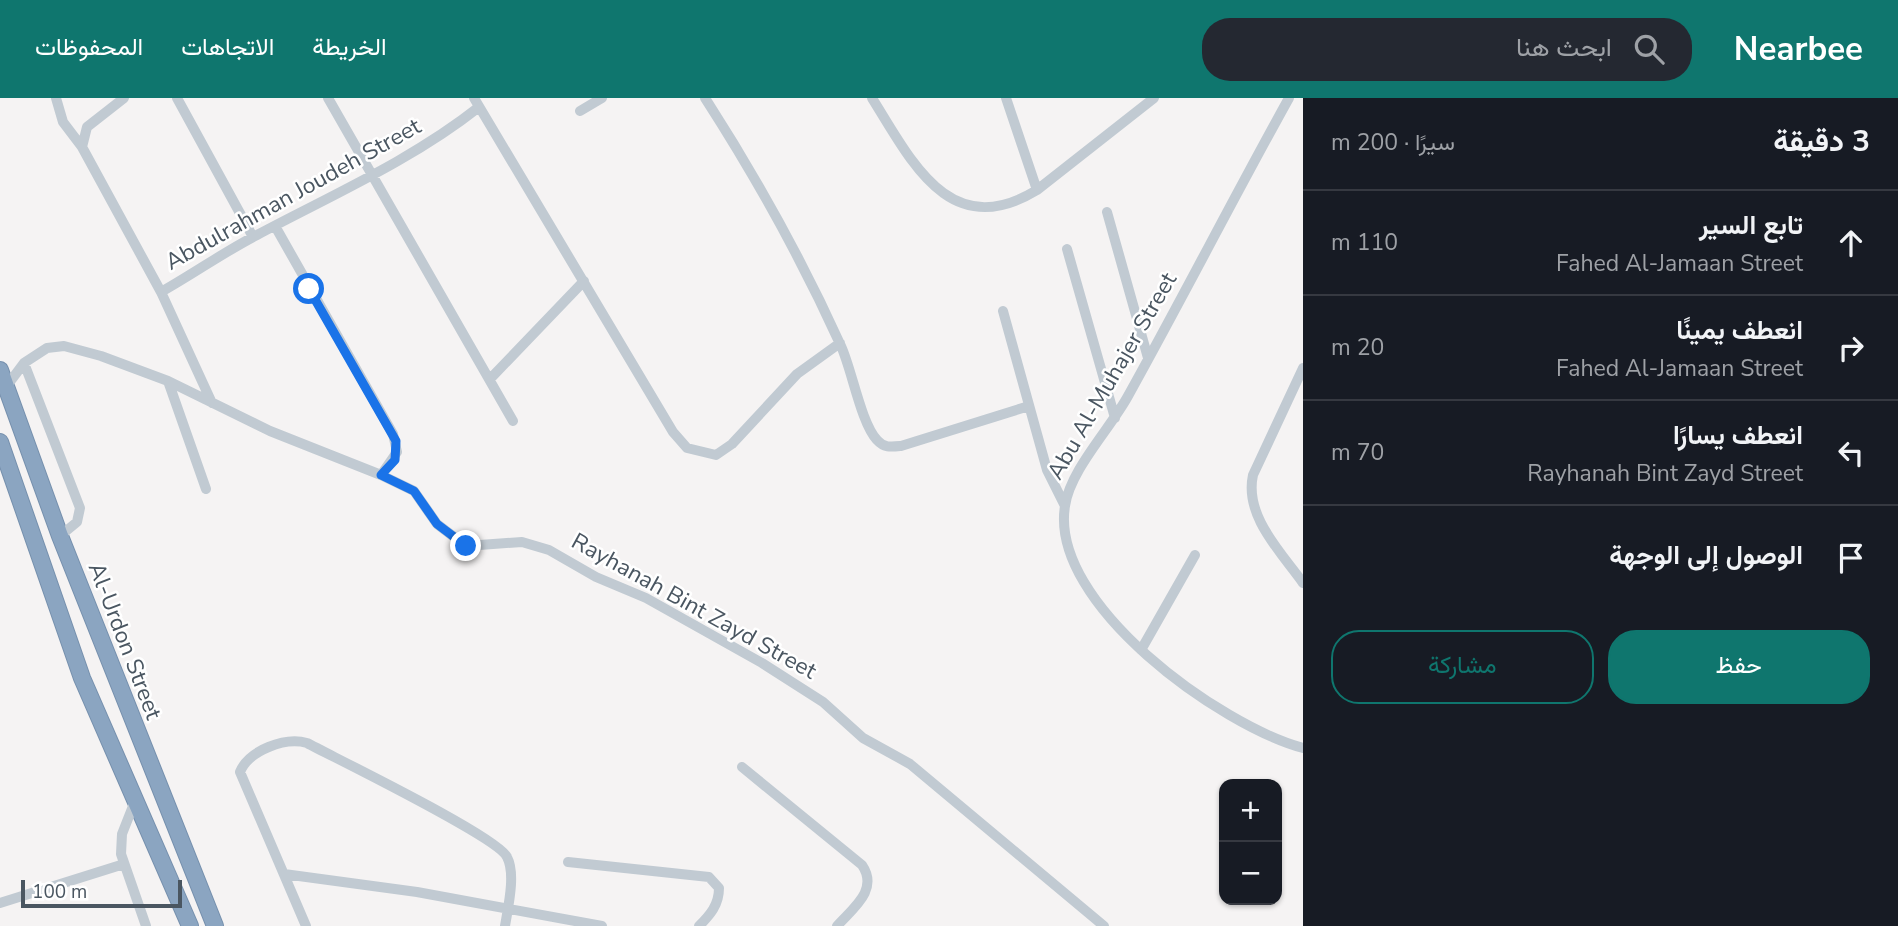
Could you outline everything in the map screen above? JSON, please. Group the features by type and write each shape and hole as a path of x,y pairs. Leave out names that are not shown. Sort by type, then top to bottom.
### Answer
{"highway":[{"name":"Al-Urdon Street","path":"0,370 60,536 215,926"},
{"path":"0,442 82,677 190,926"}],"street":[{"path":"56,98 62,122 82,147 161,292 212,403"},
{"path":"82,147 86,127 124,98"},
{"path":"177,98 253,237"},
{"path":"328,98 513,421"},
{"path":"580,111 602,98"},
{"path":"705,98 762,190 840,343 852,370 867,424 878,442 884,446 901,446 1029,406"},
{"path":"872,98 913,162 943,194 962,202 992,208 1017,202 1037,190 1154,98"},
{"path":"1006,98 1037,190"},
{"name":"Abu Al-Muhajer Street","path":"1289,98 1115,418 1078,476 1065,506 1068,544 1081,580 1111,622 1141,650 1240,721 1269,737 1303,748"},
{"path":"477,103 673,432 687,448 716,455 732,444 797,374 840,343"},
{"name":"Abdulrahman Joudeh Street","path":"161,292 253,237 432,141 477,103"},
{"path":"1107,212 1148,358"},
{"path":"275,226 393,433 397,452 381,475"},
{"path":"1067,249 1115,418"},
{"path":"491,379 584,281"},
{"path":"1003,311 1047,470 1065,506"},
{"name":"Rayhanah Bint Zayd Street","path":"6,387 24,363 47,348 64,346 168,381 270,431 414,491 437,524 466,546 522,542 549,550 596,577 646,598 762,663 823,702 863,738 910,764 1104,926"},
{"path":"24,363 80,508 77,522 60,536"},
{"path":"1303,368 1253,475 1250,491 1252,504 1264,527 1303,583"},
{"path":"168,381 206,489"},
{"path":"1141,650 1195,555"},
{"path":"306,926 241,778 243,766 251,756 285,742 307,743 498,846 506,854 510,866 505,926"},
{"path":"742,767 862,865 868,874 866,892 837,926"},
{"path":"135,801 122,834 124,864 146,926"},
{"path":"568,862 709,877 719,888 719,897 716,906 699,926"},
{"path":"0,903 124,864"},
{"path":"284,874 417,891 602,926"}],"route":[{"path":"309,289 393,433 397,452 395,460 381,475 414,491 429,508 437,524 466,546"}]}
